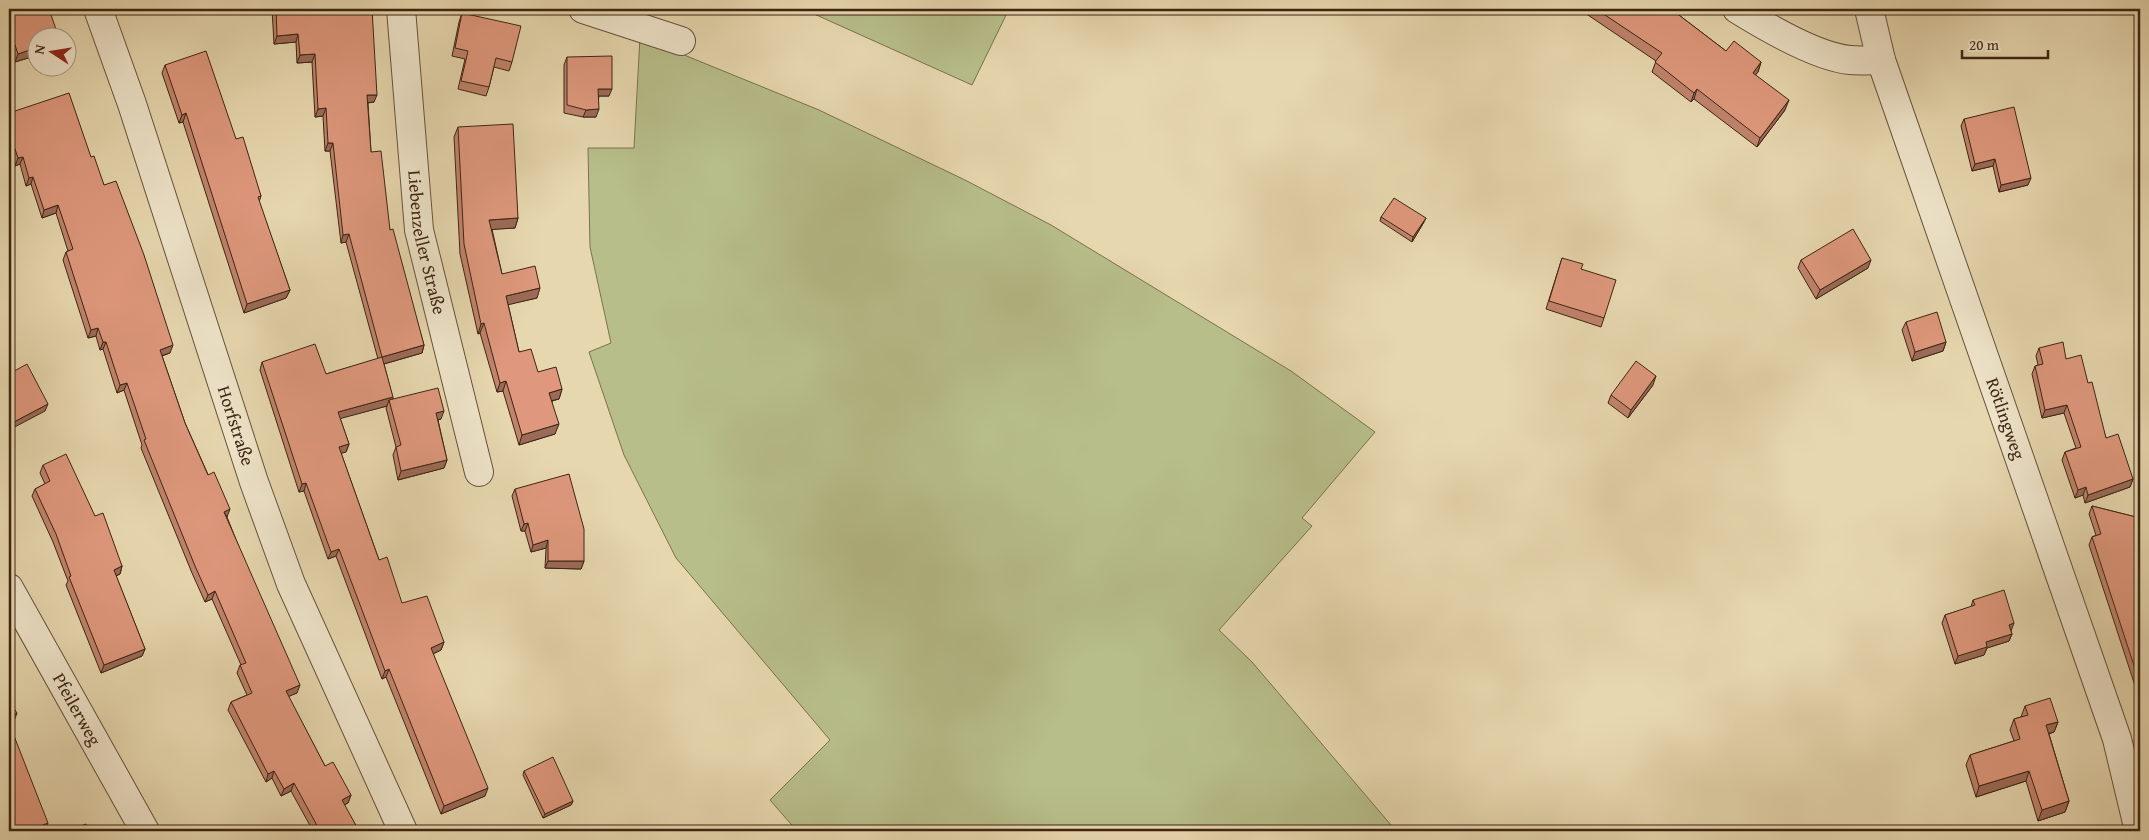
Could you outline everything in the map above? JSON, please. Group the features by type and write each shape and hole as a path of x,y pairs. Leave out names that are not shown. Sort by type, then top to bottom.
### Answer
{"street":[{"name":"Horfstraße","path":"98,9 132,104 254,482 291,584 404,831"},
{"name":"Liebenzeller Straße","path":"401,9 420,230 479,472"},
{"path":"583,9 681,41"},
{"path":"1737,9 1762,24 1819,51 1848,60 1881,60"},
{"name":"Rötlingweg","path":"1869,9 1881,60 2117,739 2139,831"},
{"name":"Pfeilerweg","path":"9,588 145,831"}],"green space":[{"path":"803,9 1009,9 972,85"},
{"path":"640,37 819,110 965,180 1051,225 1291,371 1375,432 1302,518 1312,526 1219,630 1252,662 1391,825 1385,831 797,831 770,800 830,740 676,558 624,455 589,352 611,343 590,247 588,148 634,148"}],"building":[{"path":"9,9 49,9 56,28 28,28 28,50 18,54 9,27"},
{"path":"276,9 372,9 377,95 367,95 371,152 381,151 390,230 393,229 424,345 382,357 349,234 343,235 333,143 328,143 326,108 318,109 315,54 300,55 298,34 277,36"},
{"path":"1596,9 1671,9 1726,51 1734,41 1761,62 1753,73 1789,100 1760,138 1697,89 1694,93 1655,62 1662,53"},
{"path":"462,13 521,26 512,62 496,58 489,87 461,81 468,51 455,48"},
{"path":"206,51 236,139 243,137 261,196 258,197 290,290 247,304 186,113 182,115 165,65"},
{"path":"612,56 612,89 598,89 599,109 586,110 567,105 567,57"},
{"path":"69,93 91,157 94,156 104,185 116,181 144,255 173,345 160,350 185,423 208,475 214,472 230,509 224,512 300,685 286,691 325,766 333,762 351,795 342,800 359,831 320,831 294,783 284,789 274,771 268,774 231,702 252,693 240,665 246,663 215,591 208,595 195,566 144,440 146,439 127,383 120,385 106,342 103,342 98,328 91,330 66,252 73,249 58,205 44,210 33,177 29,178 23,157 18,158 9,131 9,113"},
{"path":"2014,107 2031,178 2001,185 1995,159 1975,164 1964,119"},
{"path":"513,124 518,218 489,220 502,274 535,266 540,288 506,296 519,352 531,349 538,372 556,367 562,389 549,393 559,424 522,435 506,381 500,383 484,323 481,324 464,244 458,127"},
{"path":"1394,198 1426,218 1413,237 1381,217"},
{"path":"1853,229 1871,260 1820,290 1801,260"},
{"path":"1562,258 1583,264 1581,269 1616,280 1604,318 1549,301"},
{"path":"1937,312 1946,342 1915,352 1906,322"},
{"path":"2063,342 2066,359 2081,355 2088,383 2092,382 2106,438 2118,434 2133,479 2088,495 2086,487 2078,490 2065,452 2081,447 2067,405 2045,410 2035,366 2043,364 2039,348"},
{"path":"315,344 326,374 382,357 393,397 338,412 349,444 339,447 379,560 387,557 402,603 427,596 444,642 431,648 488,788 444,806 389,669 385,671 339,549 331,552 306,483 302,484 262,362"},
{"path":"1636,361 1656,376 1631,410 1611,395"},
{"path":"27,364 48,404 10,424 9,374"},
{"path":"438,388 444,411 436,413 447,460 401,471 396,447 401,445 389,400"},
{"path":"66,454 95,516 103,513 122,566 114,570 145,649 104,665 69,577 71,576 56,534 35,489 50,481 43,465"},
{"path":"569,474 584,529 584,561 548,561 548,540 533,545 528,523 524,524 515,489"},
{"path":"2092,506 2140,518 2140,684 2092,537 2101,534"},
{"path":"2004,590 2014,623 2009,625 2012,634 1986,642 1987,647 1958,656 1945,615 1975,605 1973,600"},
{"path":"2050,698 2058,722 2046,725 2069,801 2042,810 2029,771 1979,786 1970,755 2020,739 2014,719 2028,715 2025,706"},
{"path":"9,701 17,713 9,718"},
{"path":"9,723 48,823 28,831 9,831"},
{"path":"553,757 573,801 545,814 524,771"},
{"path":"86,824 89,831 68,831"}]}
